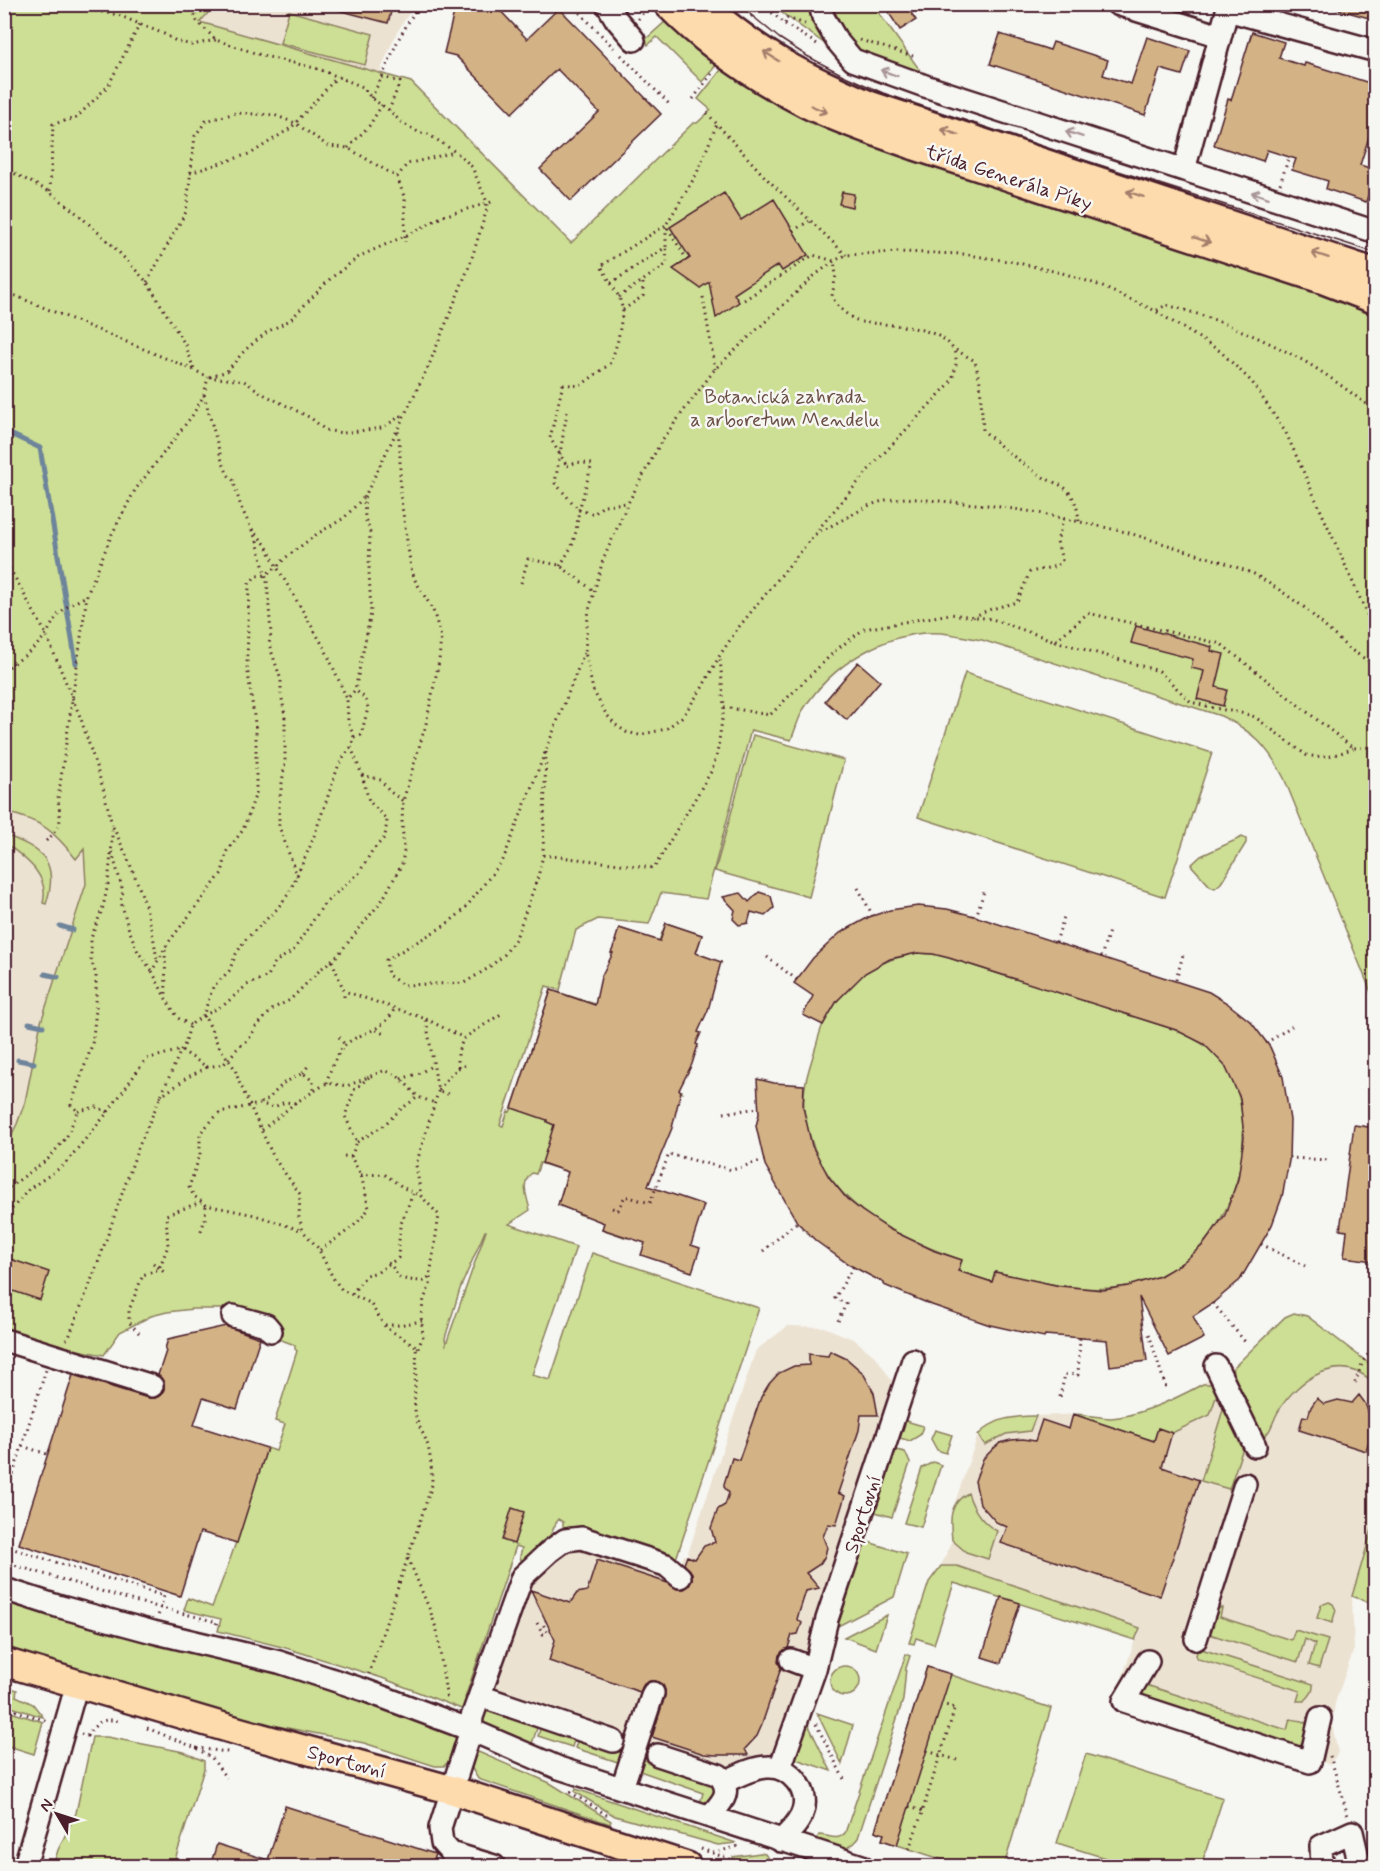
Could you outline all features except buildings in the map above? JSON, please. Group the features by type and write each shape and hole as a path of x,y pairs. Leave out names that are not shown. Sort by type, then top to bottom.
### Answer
{"main road":[{"name":"třída Generála Píky","path":"668,4 726,55 808,104 864,128 1321,279 1376,300"},
{"name":"třída Generála Píky","path":"701,4 730,28 776,59 869,105 1376,273"},
{"name":"Sportovní","path":"4,1662 241,1732 689,1856"}],"street":[{"path":"607,4 616,19 634,40"},
{"path":"819,4 823,16 825,39 837,41 853,60 937,90 1376,232"},
{"path":"1118,4 1220,36"},
{"path":"1184,170 1228,7 1376,51"},
{"path":"233,1316 266,1325 271,1330"},
{"path":"4,1340 48,1363 107,1362 152,1386"},
{"name":"Sportovní","path":"780,1768 815,1669 827,1619 913,1360"},
{"path":"1216,1366 1255,1446"},
{"path":"1196,1639 1245,1484"},
{"path":"494,1866 451,1853 442,1843 440,1828 471,1730 472,1717 522,1577 565,1540 582,1538 666,1565 680,1577"},
{"path":"4,1589 153,1632 279,1662 364,1690 471,1730 559,1768 862,1866"},
{"path":"791,1660 815,1669"},
{"path":"1148,1661 1124,1701 1310,1762 1318,1728"},
{"path":"25,1866 56,1725 77,1684"},
{"path":"622,1788 653,1693"},
{"path":"480,1696 613,1741"},
{"path":"658,1755 719,1775 726,1791 723,1800 710,1816"},
{"path":"724,1782 759,1768 780,1768 788,1772 798,1783 804,1802 803,1811 786,1843"},
{"path":"1322,1866 1321,1846 1352,1832 1360,1866"}],"path":[{"path":"60,4 118,15 176,41 192,45 216,40"},
{"path":"152,971 165,947 222,873 226,851 243,830 256,793 256,730 247,666 249,584 256,576 265,575 277,567 316,534 344,518 364,498 423,380 470,264 487,209 487,202 472,167 455,152 428,134 420,134 401,123 389,110 371,98 363,87 319,69 264,56 216,40 197,21 191,4"},
{"path":"371,98 398,40 419,4"},
{"path":"762,4 785,24 825,39 876,44 913,56"},
{"path":"785,24 791,4"},
{"path":"580,13 670,105"},
{"path":"50,192 53,124 76,118 108,86 140,24"},
{"path":"693,99 726,55"},
{"path":"190,173 252,153 291,128 337,76"},
{"path":"382,77 400,82 389,110"},
{"path":"348,148 369,126 382,105"},
{"path":"147,282 186,212 195,136 206,121 236,113 274,115 295,123 328,146 348,148 397,177 405,199 405,242"},
{"path":"707,113 765,177 846,255"},
{"path":"560,566 572,546 592,464 577,462 567,466 550,438 563,384 580,386 610,363 618,340 623,310 619,297 601,266 666,225 696,175 717,124"},
{"path":"397,177 407,164 455,152"},
{"path":"1278,192 1288,157"},
{"path":"4,168 50,192 79,215 147,282 186,346 195,370"},
{"path":"208,377 227,371 245,350 267,332 290,320 331,278 360,256 443,216 495,201"},
{"path":"793,231 809,221"},
{"path":"619,297 667,264 666,225"},
{"path":"666,225 687,260"},
{"path":"611,283 666,247"},
{"path":"546,752 543,855 538,877 516,938 504,955 487,969 464,982 403,985 388,975 386,960 444,926 463,911 503,860 585,652 589,610 603,560 628,503 662,440 715,369 814,276 846,255 898,252 963,254 1014,262 1066,274 1096,284 1156,311 1220,351 1252,382 1286,433 1376,634"},
{"path":"744,300 813,255 834,261"},
{"path":"585,652 593,690 606,714 616,725 626,732 639,735 666,729 683,716 738,628 814,535 871,467 950,383 957,359 948,341 931,332 861,322 852,318 836,304 832,296 836,274 834,261"},
{"path":"623,310 643,296 643,281"},
{"path":"4,291 208,377 244,381 265,395 311,418 325,430 343,433 382,428 404,414"},
{"path":"703,297 715,369"},
{"path":"1156,311 1166,305 1197,313 1291,354 1376,411"},
{"path":"954,350 975,361 980,382 983,430 999,446 1044,477 1066,488 1074,499 1079,522"},
{"path":"46,841 61,822 58,799 87,595 112,534 135,490 192,416 204,395 208,377"},
{"path":"204,395 222,461 228,475 233,480 241,507 257,541 265,575 271,634 269,644 280,680 285,716 285,762 279,804 279,826 297,876"},
{"path":"567,412 555,483 579,510 594,514 604,505 628,503"},
{"path":"159,1098 188,1077 207,1067 224,1064 249,1039 274,1008 290,1000 332,961 383,899 402,864 403,801 426,724 439,661 441,637 433,610 411,568 400,493 398,428"},
{"path":"347,699 355,690 371,614 370,529 365,519 364,498"},
{"path":"814,535 870,505 905,498 987,504 1064,518 1137,536 1223,562 1254,574 1305,608 1348,648 1376,666"},
{"path":"973,617 1017,602 1030,572 1057,566 1062,560 1057,541 1064,518"},
{"path":"203,1016 213,987 229,971 245,940 277,909 289,893 312,842 339,764 351,747 354,737 348,722 347,699 325,649 277,567 267,544 249,526"},
{"path":"4,558 46,634 81,719 112,825 142,896 155,943 157,962"},
{"path":"521,583 528,559 560,566 594,591"},
{"path":"4,670 28,653 46,634 63,609 87,595"},
{"path":"1056,642 1088,613 1221,644 1353,748"},
{"path":"724,707 770,715 836,650 864,629 950,614 992,619 1056,642 1159,671 1191,702 1256,717 1306,755 1316,758 1341,754 1353,748 1376,747"},
{"path":"543,855 654,868 712,770 717,754 724,707 720,655"},
{"path":"354,737 361,735 368,708 366,699 355,690"},
{"path":"4,1503 48,1363 69,1337 138,1149 185,1044 190,1025 224,1005 247,985 268,976 275,962 293,951 324,904 359,873 372,851 385,837 387,820 369,801 363,775 351,747"},
{"path":"363,775 381,780 388,791 403,801"},
{"path":"78,1111 71,1105 92,1045 96,1010 96,975 91,959 91,938 103,907 112,850 112,825"},
{"path":"112,850 123,891 121,902 138,952 152,971 178,1017 190,1025"},
{"path":"858,888 873,916"},
{"path":"976,917 984,891"},
{"path":"1056,942 1064,916"},
{"path":"1101,957 1109,931"},
{"path":"165,947 166,999"},
{"path":"1176,980 1183,955"},
{"path":"767,957 797,980"},
{"path":"332,961 344,991 344,997"},
{"path":"344,991 426,1019 464,1038"},
{"path":"327,1083 328,1073 345,1045 376,1030 390,1018 395,1007"},
{"path":"458,1068 458,1051 464,1038 501,1014"},
{"path":"203,1016 228,1059 274,1158 300,1194 298,1217 303,1231 320,1250 333,1278 342,1290 370,1304 385,1325 416,1346 416,1419 426,1442 432,1466 432,1485 364,1690"},
{"path":"426,1019 438,1092"},
{"path":"1266,1043 1292,1026"},
{"path":"376,1030 386,1035"},
{"path":"339,1037 345,1045"},
{"path":"4,1218 29,1189 63,1166 108,1112 146,1059 181,1050 207,1067"},
{"path":"303,1231 255,1215 206,1205 194,1196 189,1187 200,1155 200,1133 220,1112 260,1104 284,1083 303,1073 308,1065"},
{"path":"400,1078 420,1073 433,1065"},
{"path":"421,1196 416,1165 438,1092 458,1068 465,1065"},
{"path":"347,1086 382,1071 388,1071 400,1078 418,1097 435,1103"},
{"path":"303,1073 313,1081 313,1092"},
{"path":"357,1142 345,1116 354,1090 369,1077"},
{"path":"262,1130 295,1103 327,1083 347,1086 354,1090"},
{"path":"438,1092 448,1094"},
{"path":"351,1156 357,1142 383,1126 400,1109 418,1097"},
{"path":"260,1104 274,1107 285,1102 295,1103"},
{"path":"78,1111 97,1107 108,1112"},
{"path":"724,1113 759,1108"},
{"path":"4,1191 48,1159 66,1138 78,1111"},
{"path":"612,1208 618,1210 625,1196 650,1203 669,1154 732,1170 764,1160"},
{"path":"344,1156 351,1156"},
{"path":"320,1250 340,1237 364,1216 369,1208 362,1175 351,1156"},
{"path":"1289,1158 1329,1160"},
{"path":"362,1175 384,1174 413,1194 421,1196 439,1215 430,1285 424,1299 423,1336 417,1353"},
{"path":"352,1294 366,1275 378,1272 398,1258 400,1226 413,1194"},
{"path":"139,1333 129,1322 129,1310 143,1275 159,1269 168,1246 166,1215 201,1202"},
{"path":"201,1231 206,1205"},
{"path":"763,1251 797,1222"},
{"path":"1261,1244 1305,1266"},
{"path":"153,1263 165,1273"},
{"path":"388,1263 402,1279 424,1281 430,1276"},
{"path":"838,1321 846,1304 835,1298 853,1267"},
{"path":"1213,1303 1246,1343"},
{"path":"385,1325 422,1321"},
{"path":"1149,1334 1166,1388"},
{"path":"1060,1397 1065,1374 1078,1375 1080,1338"},
{"path":"1354,1383 1363,1361 1376,1344"},
{"path":"22,1446 47,1454"},
{"path":"4,1546 164,1596 153,1632"},
{"path":"408,1557 437,1631 448,1706"},
{"path":"537,1623 543,1634 546,1634 543,1624 546,1621"},
{"path":"804,1701 845,1781"},
{"path":"909,1849 955,1708 942,1704"},
{"path":"4,1707 87,1736 96,1723 108,1719 130,1722"},
{"path":"140,1726 196,1748 212,1758 226,1778"},
{"path":"1318,1728 1332,1758 1352,1832"},
{"path":"927,1751 957,1760"},
{"path":"568,1790 614,1820"},
{"path":"909,1807 923,1811"},
{"path":"689,1856 713,1853 742,1845"},
{"path":"713,1853 749,1866"}],"shaded area":[{"path":"215,5 414,5 396,34 379,74 200,22"},
{"path":"5,812 31,818 47,828 59,837 76,859 84,848 86,884 41,1022 25,1102 5,1148"},
{"path":"788,1326 824,1327 855,1340 877,1358 893,1383 906,1421 793,1758 710,1780 485,1707 525,1585 585,1531 682,1561 684,1555 687,1556 756,1350"},
{"path":"1236,1364 1233,1368 1270,1431 1284,1403 1311,1377 1331,1369 1350,1370 1370,1378 1375,1384 1375,1523 1352,1596 1354,1649 1335,1703 1332,1724 1338,1753 1329,1765 1299,1747 1133,1694 1135,1689 1120,1684 1139,1628 957,1566 941,1566 952,1540 950,1522 953,1508 978,1435 987,1426 998,1420 1014,1417 1082,1414 1111,1418 1144,1411 1177,1398"}],"green space":[{"name":"Botanická zahrada a arboretum Mendelu","path":"5,5 215,5 200,22 411,82 571,243 693,123 697,123 711,110 698,99 725,65 1375,312 1375,1002 1284,778 1272,757 1251,734 1221,716 982,640 941,633 900,637 881,644 844,665 815,694 803,710 791,740 751,730 706,899 661,893 649,924 598,919 576,930 560,990 546,986 500,1125 503,1126 508,1111 510,1112 512,1108 551,990 598,1005 600,1001 596,998 600,999 615,954 611,953 619,942 615,941 620,941 619,928 659,941 666,923 702,935 696,953 722,963 718,962 715,972 718,975 714,974 695,1031 701,1033 694,1032 692,1043 698,1045 684,1066 690,1068 683,1067 676,1089 682,1093 675,1091 672,1101 678,1104 671,1102 652,1159 658,1162 652,1161 627,1238 602,1229 605,1221 586,1212 585,1216 578,1214 579,1210 575,1211 558,1205 566,1177 573,1179 574,1174 540,1163 536,1174 532,1173 528,1177 525,1185 530,1210 509,1224 576,1247 532,1375 550,1380 592,1253 759,1308 676,1559 588,1529 563,1532 563,1522 558,1519 548,1540 522,1564 520,1556 522,1548 516,1546 465,1698 470,1701 464,1710 382,1678 286,1648 218,1631 221,1619 184,1610 188,1598 212,1607 267,1448 276,1451 285,1424 275,1421 297,1351 295,1345 276,1338 232,1309 193,1309 151,1316 120,1332 104,1355 29,1341 5,1333 5,1148 25,1102 41,1022 86,884 84,849 76,859 53,833 28,819 5,812","holes":["486,1231 446,1344 445,1338 460,1289"]},
{"path":"771,5 809,5 829,45 828,46"},
{"path":"832,5 873,5 922,73 877,61 864,55 847,35"},
{"path":"289,11 373,34 365,65 280,43"},
{"path":"666,21 718,63 702,82 657,37 648,45 646,39"},
{"path":"965,673 1212,753 1165,897 918,817"},
{"path":"753,735 844,760 809,897 715,871"},
{"path":"5,835 29,846 45,859 51,877 46,904 43,903 43,884 39,876 28,861 5,843"},
{"path":"1242,837 1246,839 1246,843 1221,883 1215,888 1210,886 1191,865 1201,856"},
{"path":"917,953 949,958 1176,1030 1213,1052 1224,1064 1236,1089 1242,1115 1243,1139 1241,1163 1235,1186 1214,1229 1200,1247 1182,1263 1161,1275 1141,1283 1120,1287 1078,1288 995,1272 992,1282 958,1271 962,1260 906,1238 888,1228 841,1192 820,1161 812,1144 805,1116 805,1084 820,1032 836,1002 860,977 885,962"},
{"path":"1294,1313 1307,1316 1375,1368 1375,1384 1362,1374 1349,1370 1335,1369 1322,1372 1297,1388 1278,1412 1270,1430 1261,1439 1232,1376 1233,1368 1285,1317"},
{"path":"1203,1384 1216,1387 1217,1394 1210,1415 1172,1433 1158,1428 1154,1441 1073,1414 1122,1417 1146,1410"},
{"path":"1226,1400 1244,1445 1229,1489 1201,1481"},
{"path":"1036,1416 1030,1431 1006,1434 985,1445 978,1435 998,1421"},
{"path":"906,1421 923,1426 920,1435 910,1441 900,1438"},
{"path":"935,1430 952,1435 946,1453 937,1450 931,1439"},
{"path":"896,1450 905,1452 910,1463 892,1517 875,1512"},
{"path":"933,1462 941,1465 921,1527 904,1523 922,1468"},
{"path":"968,1493 979,1515 997,1531 988,1559 966,1552 952,1540 951,1519 954,1507 961,1497"},
{"path":"1374,1523 1376,1523 1375,1585 1368,1602 1352,1596"},
{"path":"865,1541 907,1554 894,1597 838,1626"},
{"path":"941,1566 957,1566 1140,1628 1135,1640 954,1583 934,1644 916,1638 914,1644 909,1643 929,1582"},
{"path":"4,1602 89,1627 317,1684 454,1735 458,1741 453,1757 444,1766 435,1766 364,1743 262,1723 5,1648"},
{"path":"1329,1602 1336,1610 1332,1623 1317,1618 1321,1605"},
{"path":"1215,1608 1222,1608 1220,1617 1291,1640 1295,1630 1328,1640 1319,1668 1309,1665 1315,1644 1305,1639 1298,1662 1203,1632"},
{"path":"887,1615 876,1649 844,1637"},
{"path":"1198,1648 1313,1684 1312,1691 1304,1701 1297,1701 1300,1691 1198,1659 1196,1655"},
{"path":"906,1654 910,1656 906,1668 903,1700 858,1838 848,1847 838,1850 814,1845 819,1835 836,1838 845,1833"},
{"path":"845,1666 851,1667 859,1675 859,1687 851,1695 845,1696 839,1695 831,1687 830,1681 831,1675 839,1667"},
{"path":"927,1667 1051,1708 1004,1866 962,1866 882,1840 884,1834 875,1831"},
{"path":"1143,1684 1287,1730 1290,1719 1302,1721 1311,1726 1309,1743 1299,1747 1133,1694"},
{"path":"5,1686 17,1690 16,1696 33,1704 43,1717 5,1705"},
{"path":"485,1707 538,1725 531,1747 482,1725"},
{"path":"4,1710 43,1722 34,1754 5,1745"},
{"path":"817,1713 853,1725 842,1764"},
{"path":"806,1720 831,1771 793,1758"},
{"path":"541,1726 575,1737 572,1747 538,1736"},
{"path":"92,1737 107,1737 184,1752 204,1761 204,1769 173,1866 53,1866 76,1813"},
{"path":"578,1738 630,1755 627,1765 575,1748"},
{"path":"476,1751 550,1783 611,1821 610,1824 478,1779 471,1767"},
{"path":"1086,1754 1223,1798 1201,1866 1131,1866 1057,1843"},
{"path":"641,1759 710,1780 717,1791 708,1806 700,1803 703,1793 631,1768"},
{"path":"576,1789 736,1843 718,1845 615,1816 575,1792"},
{"path":"760,1853 767,1857 766,1866 755,1866 733,1859 733,1857"}],"waterway":[{"path":"4,431 40,448 76,663"},
{"path":"60,926 73,930"},
{"path":"45,974 58,977"},
{"path":"29,1023 43,1026"},
{"path":"18,1060 34,1063"}],"tram line":[{"path":"738,4 779,38 807,56 883,93 1376,253"}]}
